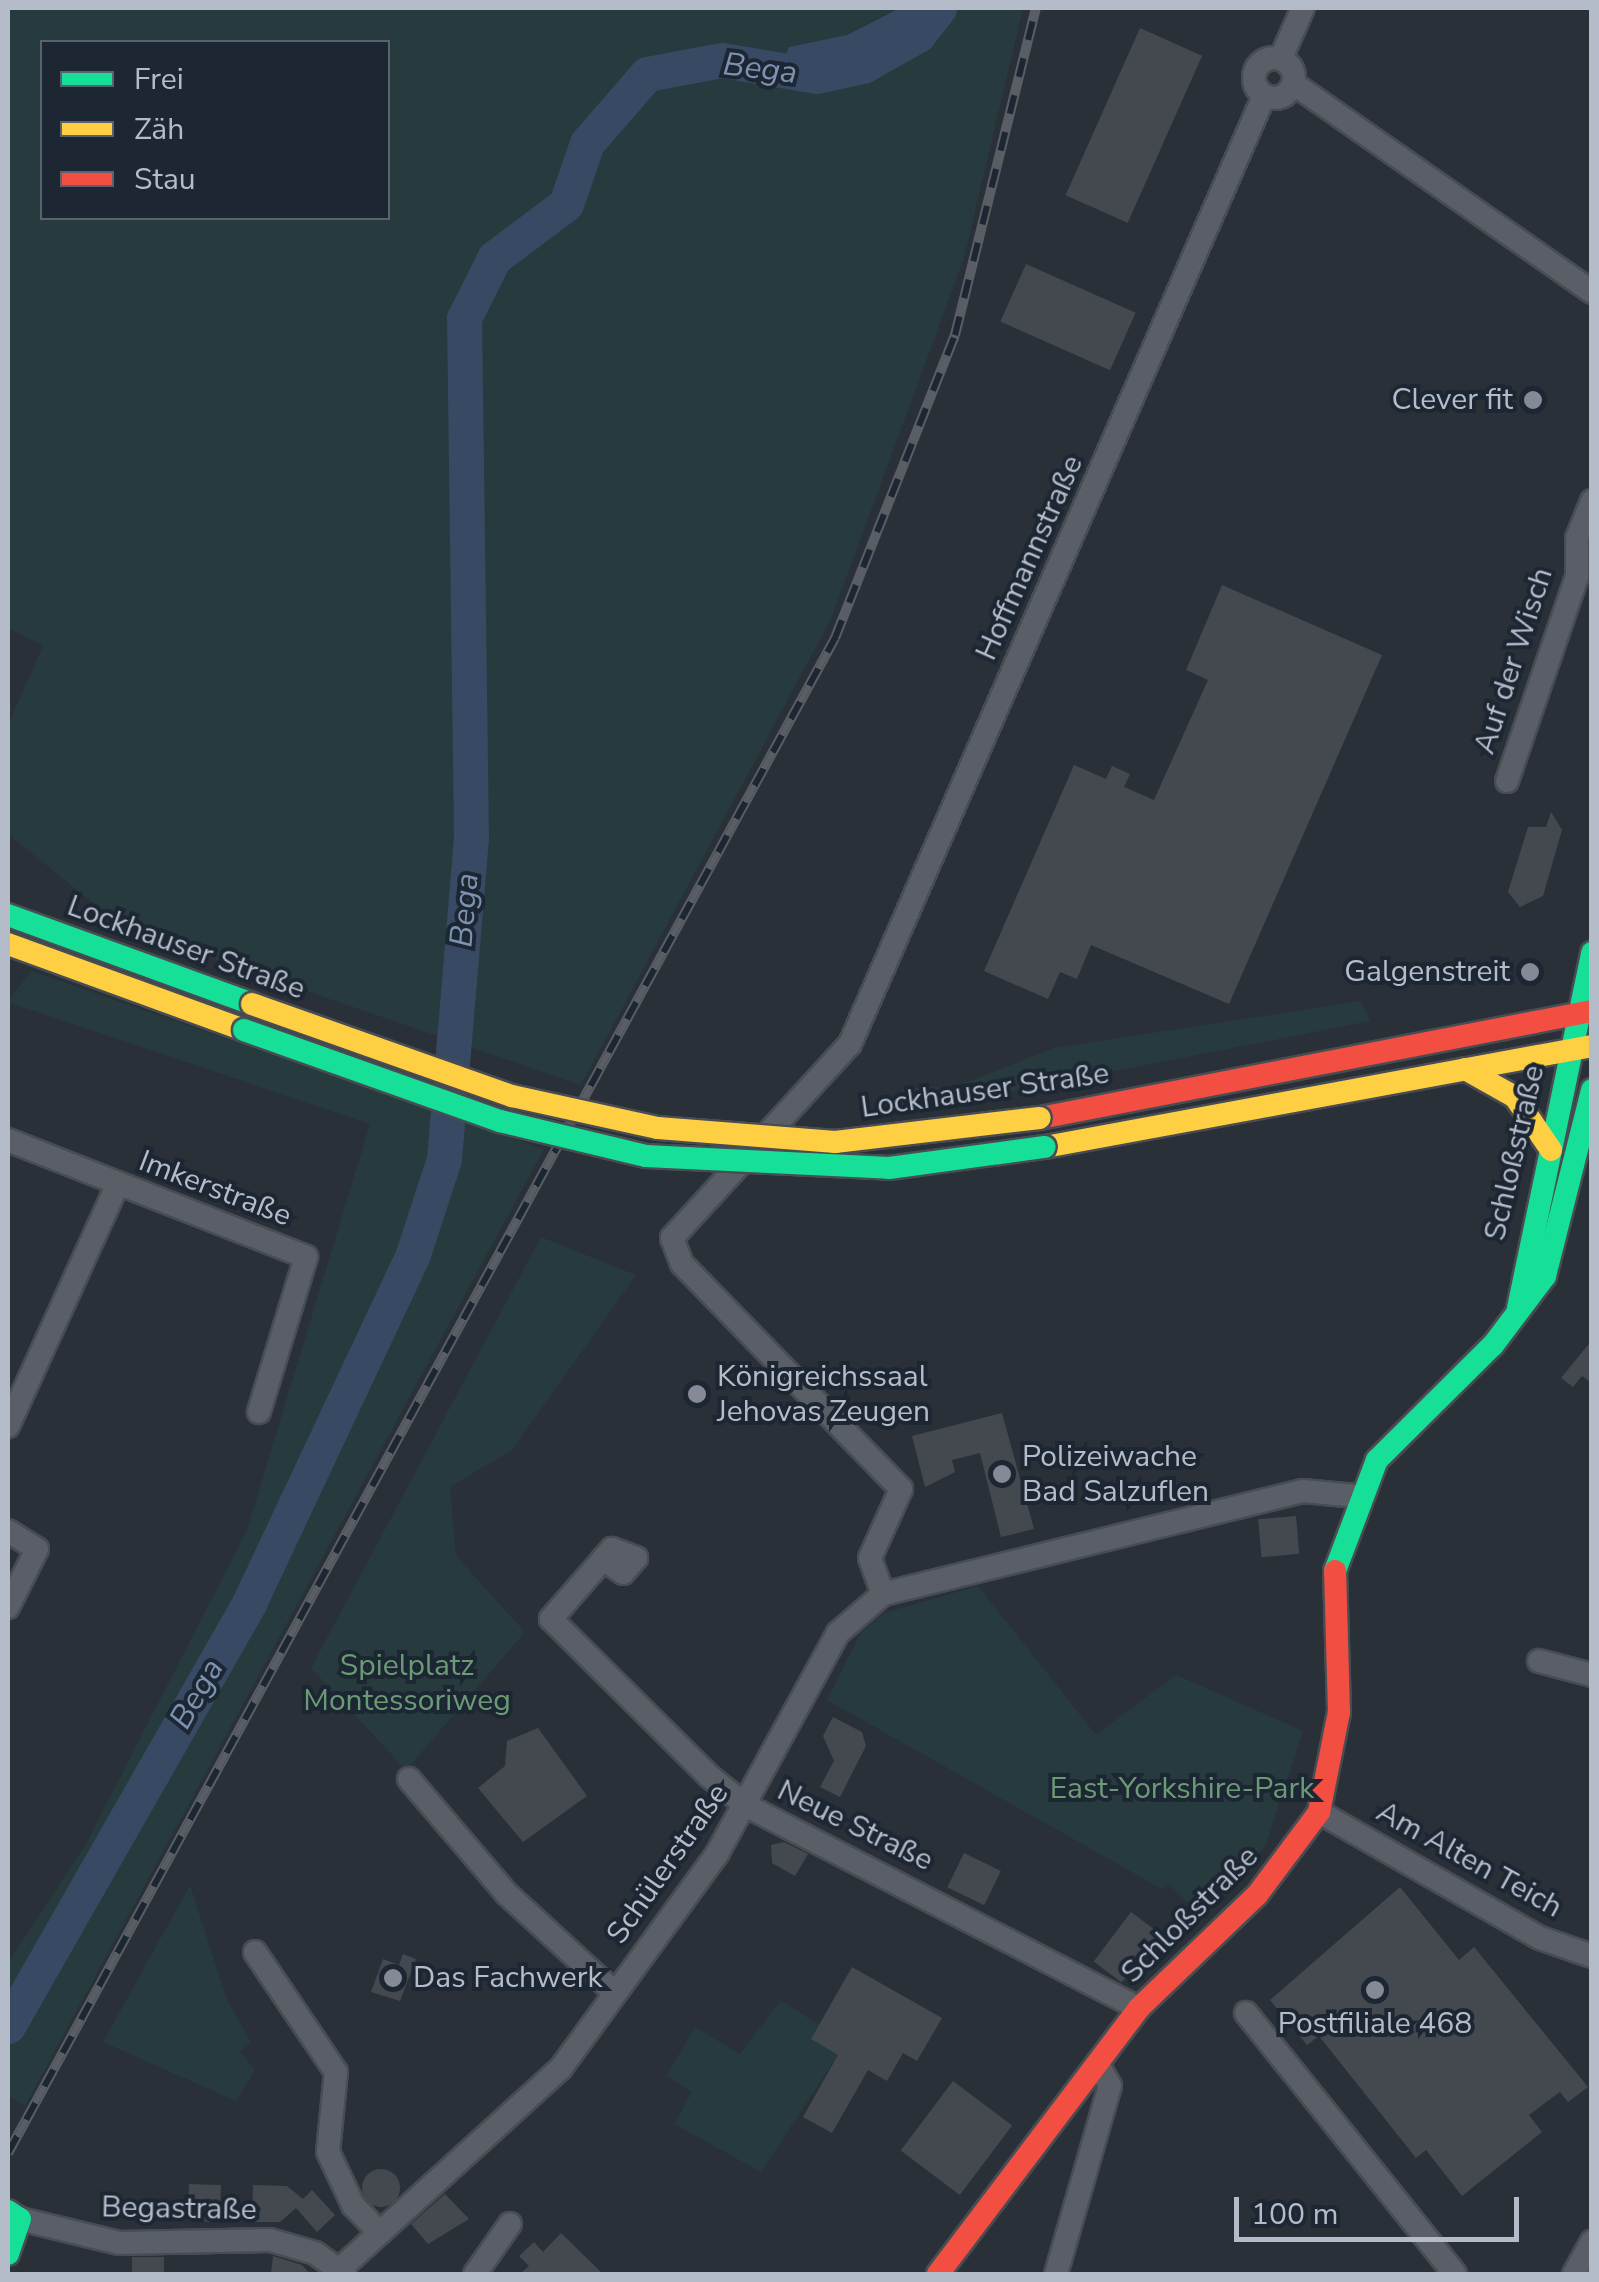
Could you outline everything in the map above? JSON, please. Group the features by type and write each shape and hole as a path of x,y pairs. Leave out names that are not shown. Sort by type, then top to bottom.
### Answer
{"main road":[{"name":"Lockhauser Straße","path":"8,915 512,1096 658,1128 836,1142 1040,1118 1584,1012"},
{"name":"Lockhauser Straße","path":"18,948 500,1121 646,1156 889,1168 1045,1147 1580,1048"},
{"name":"Schloßstraße","path":"1518,1308 1551,1150 1580,1048 1592,954"},
{"path":"1465,1070 1515,1097 1551,1150"},
{"name":"Schloßstraße","path":"938,2274 1139,2008 1258,1895 1320,1812 1339,1712 1335,1570 1356,1496 1377,1460 1486,1353 1558,1240 1592,1090"},
{"path":"8,2254 14,2215"}],"street":[{"path":"1303,8 1281,58 1294,84 1592,292"},
{"name":"Hoffmannstraße","path":"882,1594 870,1558 901,1489 674,1251 677,1229 850,1044 1264,96 1255,70 1281,58"},
{"path":"1264,96 1282,97 1294,84"},
{"name":"Auf der Wisch","path":"1508,780 1577,577 1576,538 1592,501"},
{"name":"Imkerstraße","path":"8,1140 306,1257 259,1412"},
{"path":"8,1426 118,1184"},
{"name":"Schülerstraße","path":"343,2272 562,2068 747,1806 838,1633 882,1594 1302,1491 1356,1496"},
{"path":"8,1531 38,1548 8,1606"},
{"name":"Neue Straße","path":"603,1559 552,1619 747,1806 1139,2008"},
{"path":"1539,1661 1592,1674"},
{"path":"410,1779 482,1868 614,1992"},
{"name":"Am Alten Teich","path":"1320,1812 1540,1938 1592,1956"},
{"path":"255,1952 336,2072 328,2152 353,2205 380,2234"},
{"path":"1246,2013 1455,2274"},
{"path":"1056,2274 1110,2086 1098,2063"},
{"name":"Begastraße","path":"14,2215 119,2243 270,2240 343,2272"},
{"path":"475,2274 510,2224"},
{"path":"1574,2274 1592,2242"}],"green space":[{"path":"8,8 900,8 847,35 789,47 783,66 910,26 928,8 1023,8 964,258 831,619 581,1085 125,929 8,834 8,725 43,646 8,628"},
{"path":"31,971 544,1149 25,2106 8,2095 8,1963 86,1844 247,1530 370,1124 8,1002"},
{"path":"1361,1001 1370,1021 902,1113 903,1089 960,1085 1054,1048"},
{"name":"Spielplatz Montessoriweg","path":"541,1237 636,1275 512,1450 450,1487 456,1556 525,1632 406,1770 311,1668"},
{"name":"East-Yorkshire-Park","path":"978,1586 1096,1735 1176,1675 1303,1731 1265,1847 1199,1914 1169,1884 1162,1889 827,1700 861,1632 884,1613"},
{"path":"190,1885 227,2000 251,2042 240,2051 255,2070 236,2101 103,2042"},
{"path":"781,2000 819,2025 811,2039 838,2055 761,2172 674,2124 692,2092 666,2076 695,2027 740,2054"}],"water":[{"path":"900,8 928,8 864,56 782,66 789,47 847,35"}],"building":[{"path":"1140,28 1202,56 1128,223 1066,195"},
{"path":"1026,264 1136,313 1110,370 1000,322"},
{"path":"1222,585 1382,655 1229,1004 1091,945 1077,979 1060,972 1048,999 984,971 1074,765 1106,779 1112,766 1130,774 1124,787 1154,800 1208,680 1186,670"},
{"path":"1551,812 1562,830 1543,896 1520,907 1508,892 1528,827 1546,827"},
{"path":"1592,1340 1592,1383 1582,1376 1573,1387 1561,1378"},
{"name":"Polizeiwache Bad Salzuflen","path":"1002,1413 1034,1529 1001,1537 980,1453 952,1460 955,1472 925,1487 912,1436"},
{"path":"1296,1516 1299,1554 1261,1557 1258,1519"},
{"path":"833,1717 862,1732 866,1746 840,1797 820,1787 834,1761 823,1736"},
{"path":"538,1728 587,1796 523,1842 478,1788 505,1766 507,1741"},
{"path":"784,1842 808,1854 795,1876 772,1863 771,1845"},
{"path":"964,1853 1001,1871 984,1905 947,1887"},
{"path":"1400,1887 1459,1960 1474,1947 1588,2087 1568,2102 1560,2092 1529,2115 1542,2132 1462,2196 1426,2150 1416,2158 1319,2036 1307,2045 1270,2000"},
{"path":"1131,1912 1159,1933 1122,1983 1094,1962"},
{"name":"Das Fachwerk","path":"403,1954 416,1959 400,2001 371,1992 383,1959 399,1965"},
{"path":"852,1967 942,2018 917,2061 903,2053 887,2081 868,2070 832,2133 803,2117 838,2055 811,2039"},
{"path":"953,2081 1012,2126 960,2195 901,2150"},
{"path":"381,2169 394,2175 400,2188 394,2201 381,2207 368,2201 362,2188 368,2175"},
{"path":"189,2184 221,2185 220,2222 188,2221"},
{"path":"253,2185 287,2186 303,2199 312,2190 335,2215 317,2232 296,2208 280,2222 252,2222"},
{"path":"445,2194 469,2219 428,2244 411,2224"},
{"path":"561,2233 603,2274 520,2274 529,2266 519,2256 534,2242 543,2252"},
{"path":"273,2256 302,2265 310,2274 271,2274"},
{"path":"132,2257 164,2257 164,2274 132,2274"}],"waterway":[{"name":"Bega","path":"8,2026 250,1601 412,1257 444,1159 471,837 464,318 494,258 566,204 587,143 647,74 722,60 817,76 863,66 918,35 939,8"}],"railway":[{"path":"8,2153 835,638 955,335 1036,8"}],"traffic: fast":[{"path":"8,915 252,1004"},
{"path":"1518,1308 1592,953"},
{"path":"244,1030 500,1121 646,1156 889,1168 1045,1147"},
{"path":"1335,1571 1377,1460 1493,1345 1545,1276 1592,1090"},
{"path":"8,2211 20,2219 8,2254"}],"traffic: slow":[{"path":"8,944 244,1030"},
{"path":"252,1004 512,1096 658,1128 835,1142 1040,1118"},
{"path":"1045,1147 1592,1046"},
{"path":"1465,1069 1515,1097 1551,1150"}],"traffic: jam":[{"path":"1040,1118 1592,1011"},
{"path":"938,2274 1139,2008 1257,1895 1319,1812 1339,1712 1335,1571"}],"place":[{"name":"Clever fit","path":"1533,400"},
{"name":"Galgenstreit","path":"1530,972"},
{"name":"Königreichssaal Jehovas Zeugen","path":"697,1394"},
{"name":"Polizeiwache Bad Salzuflen","path":"1002,1474"},
{"name":"Das Fachwerk","path":"393,1978"},
{"name":"Postfiliale 468","path":"1375,1990"}]}
